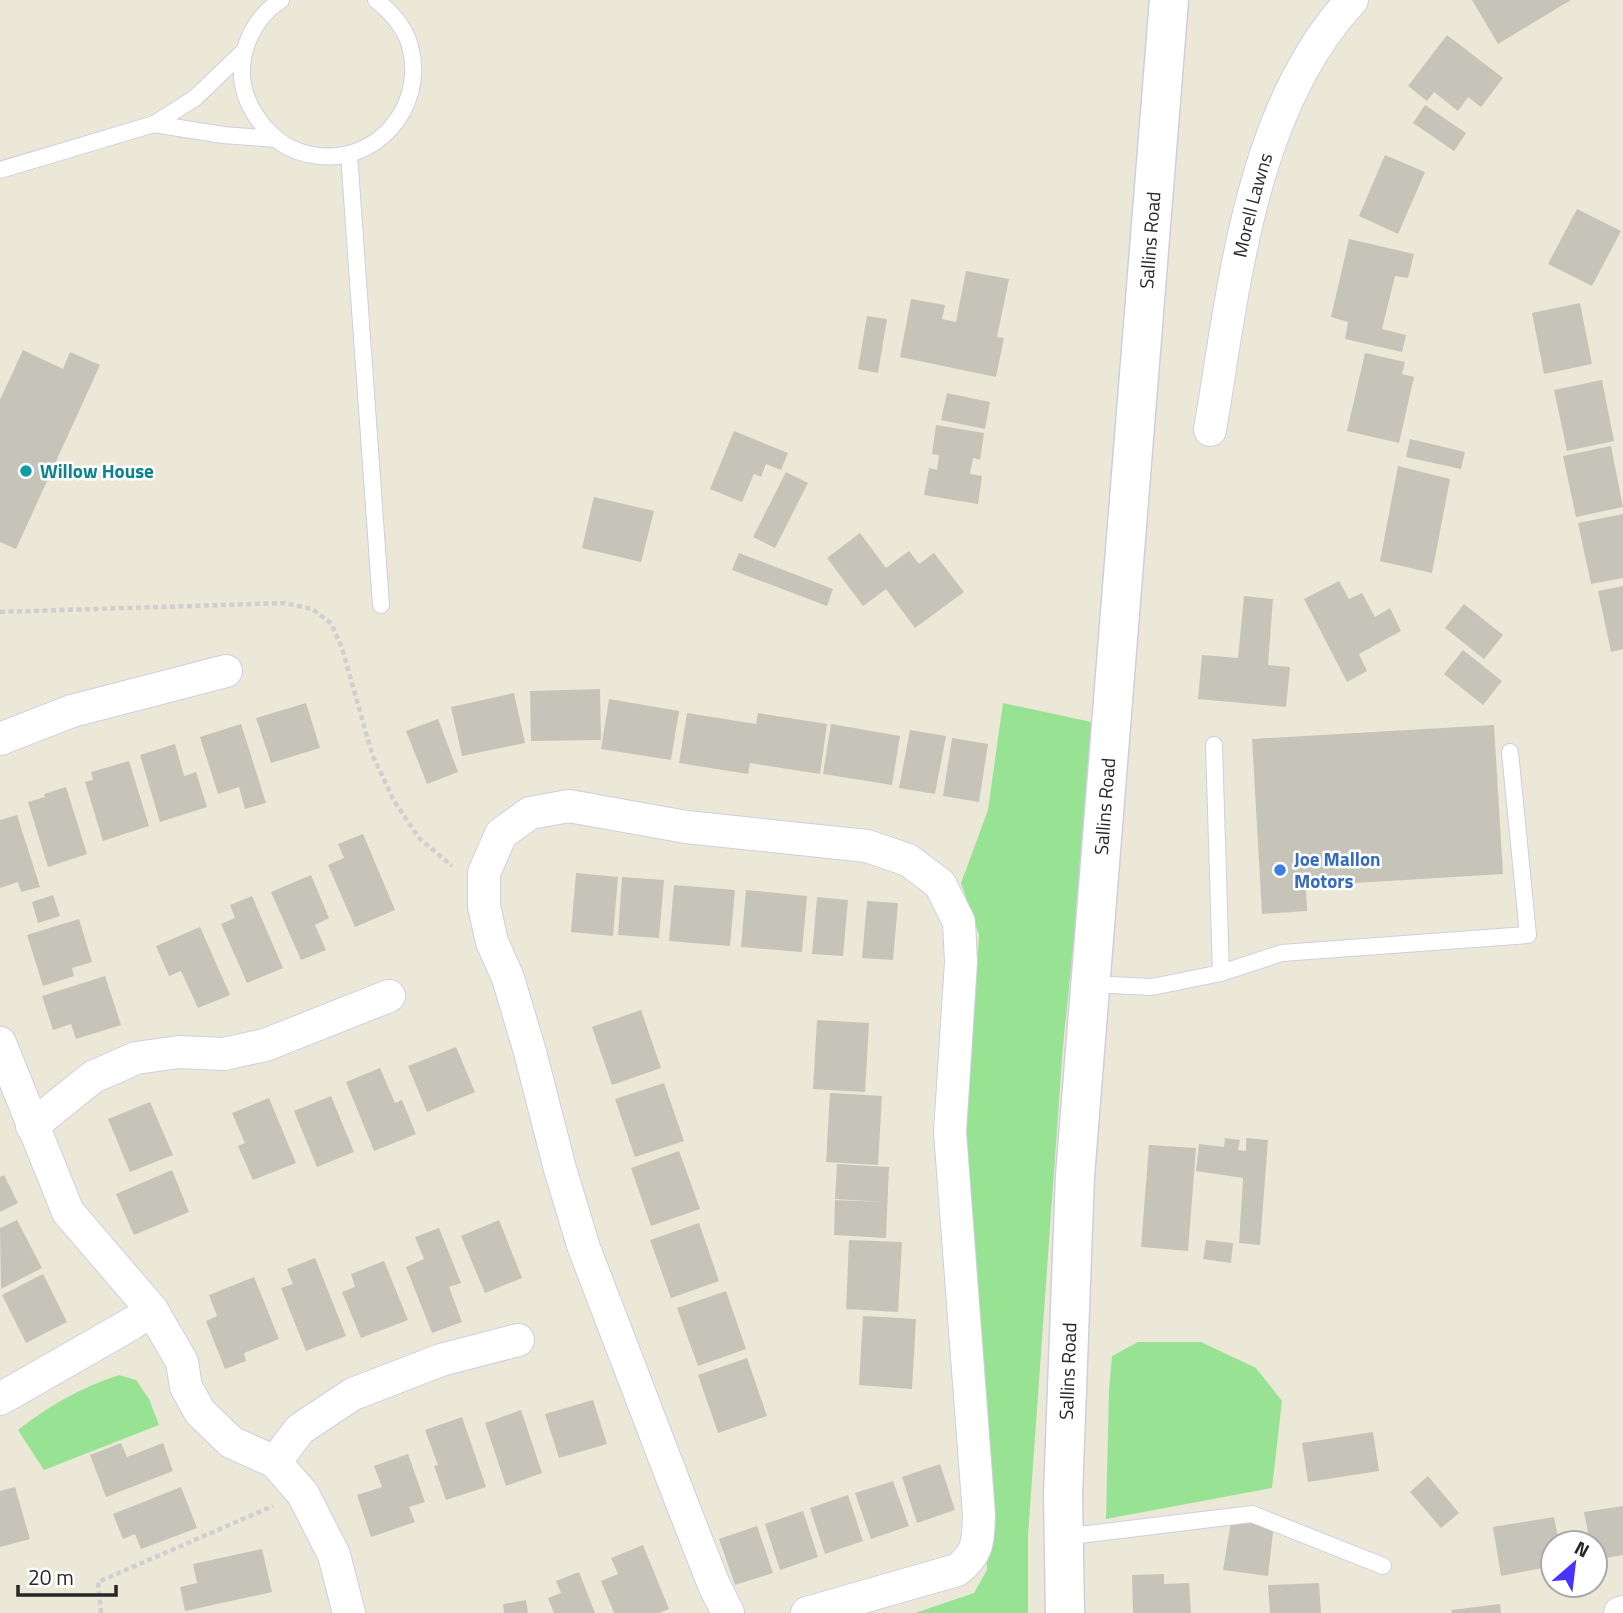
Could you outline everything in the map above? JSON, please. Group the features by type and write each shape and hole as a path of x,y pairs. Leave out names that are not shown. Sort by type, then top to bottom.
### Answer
{"main road":[{"name":"Sallins Road","path":"1065,1613 1063,1496 1075,1176 1169,0"}],"street":[{"name":"Morell Lawns","path":"1210,430 1241,245 1265,155 1301,71 1334,19 1352,0"},
{"path":"0,739 72,711 226,671"},
{"path":"728,1613 714,1585 584,1248 508,978 492,942 484,906 484,873 501,834 530,813 569,806 686,827 867,846 908,860 940,884 959,922 961,962 950,1132 979,1515 978,1543 970,1560 957,1570 807,1613"},
{"path":"32,1126 93,1077 136,1058 180,1052 224,1054 265,1045 389,996"},
{"path":"0,1043 68,1212 152,1310 182,1363 186,1387 200,1412 231,1442 275,1462 303,1494 334,1555 349,1613"},
{"path":"0,1399 152,1310"},
{"path":"275,1462 300,1429 354,1394 441,1360 518,1340"}],"lane":[{"path":"281,0 254,26 244,51 242,76 247,100 258,122 276,139 298,152 324,157 349,155 375,144 396,125 409,100 414,73 410,45 397,20 377,0"},
{"path":"0,170 154,124 195,98 244,51"},
{"path":"154,124 223,135 276,139"},
{"path":"349,155 381,605"},
{"path":"1214,745 1221,973"},
{"path":"1091,984 1152,987 1221,973 1282,953 1528,935 1510,752"},
{"path":"1063,1536 1252,1514 1382,1566"}],"path":[{"path":"0,612 285,603 312,609 331,623 342,648 372,754 400,811 419,838 455,867 484,873"},
{"path":"101,1613 98,1582 303,1494"}],"green space":[{"path":"1003,703 1096,723 1063,1046 1028,1535 1028,1613 915,1613 974,1593 987,1570 976,1339 963,1177 979,935 961,883 988,810"},
{"path":"1138,1342 1201,1342 1256,1368 1282,1401 1272,1488 1106,1519 1112,1356"},
{"path":"119,1375 136,1380 149,1399 159,1425 44,1470 18,1430 66,1398"}],"building":[{"path":"1472,0 1571,0 1498,44"},
{"path":"1447,35 1503,78 1481,107 1468,97 1458,111 1434,92 1427,101 1408,86"},
{"path":"1425,105 1466,133 1454,151 1413,123"},
{"path":"1385,155 1425,172 1398,234 1359,216"},
{"path":"1577,209 1621,231 1592,286 1548,264"},
{"path":"1349,239 1414,254 1408,278 1395,276 1382,329 1406,335 1402,352 1345,339 1348,322 1331,317"},
{"path":"966,271 1009,279 997,337 1004,338 996,377 900,357 911,299 945,305 942,319 956,322"},
{"path":"1580,303 1592,364 1544,374 1532,313"},
{"path":"867,316 887,319 878,373 858,369"},
{"name":"Willow House","path":"23,350 63,369 70,352 100,365 16,549 0,542 0,400"},
{"path":"1365,353 1405,362 1402,374 1414,377 1399,443 1347,431"},
{"path":"1602,380 1614,441 1567,451 1554,390"},
{"path":"947,393 990,402 985,429 941,420"},
{"path":"936,425 984,433 980,460 973,458 970,474 982,476 978,504 924,495 929,468 937,470 939,455 932,454"},
{"path":"734,431 788,453 781,470 766,464 761,477 754,474 742,502 710,489"},
{"path":"1410,439 1465,452 1461,469 1406,457"},
{"path":"1611,446 1623,507 1576,517 1563,456"},
{"path":"1398,466 1450,479 1432,573 1380,561"},
{"path":"786,472 808,483 775,548 753,537"},
{"path":"594,497 654,511 641,562 582,548"},
{"path":"1623,514 1623,578 1591,584 1578,523"},
{"path":"860,533 886,568 909,551 919,564 934,553 964,592 915,628 886,589 863,606 827,558"},
{"path":"739,553 833,589 827,606 732,570"},
{"path":"1339,581 1349,599 1362,593 1375,617 1390,608 1401,631 1359,654 1367,671 1347,682 1304,599"},
{"path":"1623,586 1623,649 1611,652 1598,591"},
{"path":"1244,596 1273,599 1268,665 1290,667 1286,707 1198,699 1202,655 1238,658"},
{"path":"1464,604 1503,635 1484,659 1445,628"},
{"path":"1463,650 1502,681 1483,705 1444,674"},
{"path":"600,689 601,740 531,741 530,691"},
{"path":"514,693 525,743 462,756 451,707"},
{"path":"609,699 679,711 671,760 601,749"},
{"path":"306,703 320,748 271,763 256,718"},
{"path":"687,713 756,724 758,713 827,724 820,774 750,763 748,774 679,763"},
{"path":"438,719 458,772 427,784 406,731"},
{"path":"241,724 266,803 245,809 239,787 218,794 200,737"},
{"path":"831,724 900,736 892,785 823,774"},
{"path":"1494,725 1503,874 1306,886 1307,911 1262,914 1252,739"},
{"path":"910,730 946,736 935,794 899,788"},
{"path":"952,738 988,744 979,802 943,796"},
{"path":"175,744 184,776 196,772 207,807 160,822 140,755"},
{"path":"129,761 149,826 103,841 85,782 93,780 91,772"},
{"path":"66,787 87,854 48,867 28,802"},
{"path":"17,815 40,887 21,892 18,882 0,888 0,820"},
{"path":"363,834 395,910 355,927 328,865 344,858 338,844"},
{"path":"576,873 618,877 613,936 571,932"},
{"path":"311,875 329,918 315,925 326,950 301,960 271,892"},
{"path":"622,877 664,880 659,938 618,935"},
{"path":"674,885 735,890 730,946 669,941"},
{"path":"746,890 807,896 802,952 741,947"},
{"path":"53,895 60,916 38,923 32,902"},
{"path":"252,896 283,968 247,983 221,924 235,918 230,905"},
{"path":"817,897 848,900 843,956 812,954"},
{"path":"867,901 898,903 893,960 862,958"},
{"path":"79,919 92,962 72,968 74,976 43,986 27,935"},
{"path":"200,927 230,995 198,1008 181,971 169,976 156,946"},
{"path":"105,976 121,1025 76,1039 71,1024 53,1030 42,996"},
{"path":"641,1010 661,1068 612,1085 592,1027"},
{"path":"817,1020 869,1023 865,1092 813,1089"},
{"path":"456,1047 475,1092 427,1112 408,1066"},
{"path":"380,1068 395,1103 402,1100 416,1134 374,1151 346,1082"},
{"path":"664,1083 684,1141 635,1157 615,1099"},
{"path":"830,1093 882,1096 878,1165 826,1162"},
{"path":"331,1096 354,1152 317,1167 294,1111"},
{"path":"269,1098 296,1163 253,1180 238,1146 245,1143 232,1113"},
{"path":"150,1102 173,1155 130,1172 108,1119"},
{"path":"1225,1138 1240,1140 1238,1150 1246,1151 1246,1138 1268,1140 1260,1245 1239,1243 1243,1178 1196,1171 1199,1144 1224,1147"},
{"path":"1149,1145 1196,1148 1188,1251 1141,1247"},
{"path":"679,1151 700,1209 651,1226 631,1168"},
{"path":"837,1164 889,1167 886,1238 834,1235 835,1200 883,1202 835,1199"},
{"path":"172,1170 189,1212 134,1235 116,1194"},
{"path":"4,1175 18,1203 0,1212 0,1177"},
{"path":"17,1220 42,1268 1,1289 0,1228"},
{"path":"499,1220 522,1278 485,1293 461,1236"},
{"path":"699,1223 719,1281 671,1298 650,1240"},
{"path":"439,1228 461,1283 449,1287 462,1322 432,1333 406,1267 424,1259 415,1237"},
{"path":"849,1240 902,1242 898,1312 846,1309"},
{"path":"1206,1240 1233,1243 1231,1263 1203,1259"},
{"path":"315,1258 346,1336 306,1351 281,1288 293,1284 287,1269"},
{"path":"384,1261 408,1320 361,1338 342,1292 355,1287 351,1274"},
{"path":"43,1274 67,1322 26,1343 2,1295"},
{"path":"254,1277 279,1339 244,1353 246,1361 225,1369 206,1321 217,1316 209,1295"},
{"path":"726,1291 746,1349 698,1366 677,1308"},
{"path":"863,1316 916,1319 912,1389 859,1385"},
{"path":"747,1358 767,1416 718,1433 698,1375"},
{"path":"593,1400 607,1444 559,1458 545,1414"},
{"path":"521,1410 542,1473 506,1486 485,1423"},
{"path":"462,1417 486,1487 446,1500 434,1466 438,1465 425,1430"},
{"path":"1373,1432 1379,1471 1308,1482 1302,1443"},
{"path":"121,1443 127,1457 163,1443 173,1471 106,1497 90,1455"},
{"path":"408,1454 425,1502 409,1507 415,1522 371,1537 357,1495 382,1487 374,1466"},
{"path":"940,1464 955,1510 917,1523 902,1477"},
{"path":"1428,1476 1459,1513 1441,1528 1410,1492"},
{"path":"893,1481 909,1526 871,1539 855,1493"},
{"path":"15,1487 30,1539 0,1547 0,1491"},
{"path":"181,1487 197,1528 141,1549 135,1534 123,1539 113,1514"},
{"path":"848,1495 863,1541 825,1554 810,1508"},
{"path":"1623,1506 1623,1555 1609,1558 1609,1529 1587,1529 1584,1512"},
{"path":"803,1511 818,1557 780,1570 765,1524"},
{"path":"1554,1517 1556,1529 1539,1529 1539,1569 1501,1576 1493,1527"},
{"path":"1231,1521 1274,1524 1268,1576 1223,1570"},
{"path":"757,1526 773,1573 735,1585 719,1539"},
{"path":"643,1545 669,1609 659,1613 614,1613 601,1581 618,1574 611,1558"},
{"path":"262,1549 272,1592 185,1611 180,1587 197,1583 193,1564"},
{"path":"579,1572 595,1613 554,1613 548,1598 561,1593 556,1581"},
{"path":"1164,1574 1164,1584 1189,1583 1191,1613 1133,1613 1132,1575"},
{"path":"1319,1583 1321,1613 1270,1613 1268,1585"},
{"path":"526,1600 528,1613 504,1613 503,1604"},
{"path":"1500,1604 1501,1613 1452,1613 1451,1610"}],"place":[{"name":"Willow House","path":"26,471"},
{"name":"Joe Mallon Motors","path":"1280,870"}]}
